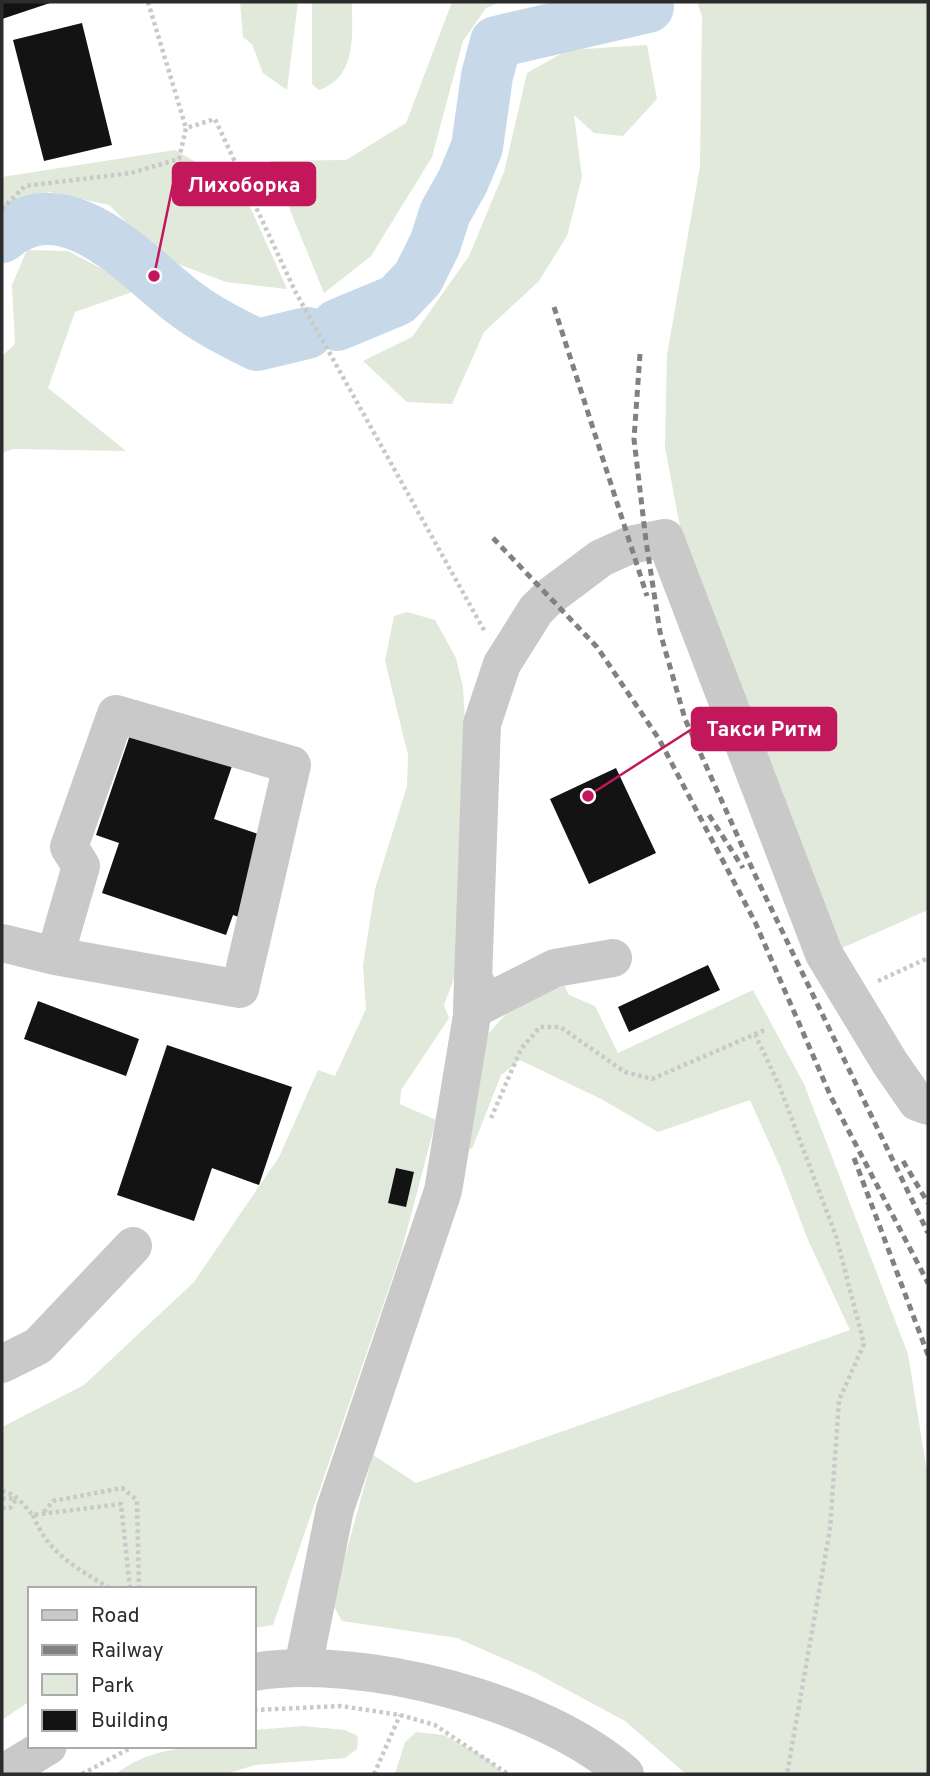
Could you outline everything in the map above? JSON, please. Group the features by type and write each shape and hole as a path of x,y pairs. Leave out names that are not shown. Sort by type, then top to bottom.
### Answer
{"street":[{"path":"472,1010 482,724 502,664 536,610 549,597 601,558 630,545 664,538 824,954 890,1063 917,1102 928,1106"},
{"path":"2,943 55,956 240,989 292,765 116,714 69,847 80,866 55,956"},
{"path":"303,1667 335,1509 443,1191 502,846"},
{"path":"472,1010 555,968 613,958"},
{"path":"2,1364 38,1346 133,1246"},
{"path":"256,1672 303,1667 362,1670 470,1696 559,1729 590,1746 625,1774"},
{"path":"2,1773 45,1748"}],"path":[{"path":"2,209 25,186 131,173 179,159 186,128 148,2"},
{"path":"186,128 215,119 295,291 502,664"},
{"path":"872,983 928,958"},
{"path":"489,1121 521,1049 540,1027 560,1027 625,1072 652,1079 767,1029"},
{"path":"755,1034 779,1085 836,1236 864,1344 839,1400 830,1529 787,1774"},
{"path":"43,1513 52,1501 122,1488 137,1500 139,1587"},
{"path":"2,1491 7,1491 17,1498 33,1516 40,1533 61,1558 108,1587"},
{"path":"2,1499 17,1498"},
{"path":"2,1508 10,1508 17,1498"},
{"path":"33,1516 121,1504 130,1587"},
{"path":"256,1710 341,1706 400,1715 435,1725 508,1774"},
{"path":"374,1774 400,1715"},
{"path":"82,1774 128,1748"}],"green space":[{"path":"240,2 298,2 287,90 263,73 252,44 243,37"},
{"path":"312,2 352,2 352,41 346,65 331,84 319,90 312,84"},
{"path":"452,2 500,2 486,8 463,41 432,157 371,256 324,293 270,161 346,160 406,123"},
{"path":"697,2 928,2 928,910 833,952 692,591 665,447 667,355 700,166 702,16"},
{"path":"647,45 657,99 623,136 594,133 574,115 582,177 567,236 539,281 484,332 452,404 407,402 363,361 412,337 469,256 504,172 527,73 568,50"},
{"path":"175,150 199,164 230,162 287,289 226,282 162,258 109,205 49,192 2,209 2,177"},
{"path":"27,250 68,251 106,271 135,291 75,312 48,388 126,451 13,449 2,453 2,356 15,344 12,285"},
{"path":"407,612 435,620 456,658 463,687 469,789 465,949 444,1005 449,1018 401,1090 400,1104 436,1120 401,1253 273,1625 256,1628 256,1587 28,1587 28,1702 2,1720 2,1427 84,1385 194,1282 279,1157 318,1070 335,1076 366,1009 363,965 375,889 407,786 408,755 385,661 394,616"},
{"path":"563,983 569,995 595,1006 618,1053 753,990 804,1084 908,1354 928,1478 928,1774 686,1774 625,1721 534,1672 457,1638 342,1621 332,1603 373,1455 416,1483 850,1330 808,1240 781,1169 750,1100 658,1132 603,1100 520,1060 501,1075 472,1149 465,1147 488,1034 513,1006"},
{"path":"303,1726 345,1730 358,1736 357,1749 345,1758 255,1765 226,1774 116,1774 147,1757 182,1748 256,1748 256,1730"},
{"path":"416,1732 444,1735 485,1757 505,1774 395,1774 405,1742"}],"building":[{"path":"2,2 53,2 2,19"},
{"path":"82,23 112,145 44,161 13,40"},
{"path":"131,732 232,766 214,819 264,836 247,920 233,915 226,935 102,893 119,843 96,835"},
{"path":"616,768 656,853 589,884 550,799"},
{"path":"708,965 720,990 629,1032 618,1007"},
{"path":"38,1001 139,1039 126,1076 24,1039"},
{"path":"167,1045 292,1087 259,1185 212,1168 194,1221 117,1195"},
{"path":"396,1168 414,1172 406,1207 388,1203"}],"waterway":[{"path":"337,325 397,300 418,278 477,147 487,76 496,42 648,7"},
{"path":"2,237 26,223 50,219 74,224 121,250 200,314 257,345 307,333"}],"railway":[{"path":"554,307 647,596"},
{"path":"640,354 634,439 646,541 660,632 685,719 756,877 928,1233"},
{"path":"493,538 597,647 659,739 755,922 831,1097 928,1283"},
{"path":"709,815 743,868"},
{"path":"854,1158 928,1355"},
{"path":"903,1161 928,1203"}],"place":[{"name":"Лихоборка","path":"154,276"},
{"name":"Такси Ритм","path":"588,796"}]}
